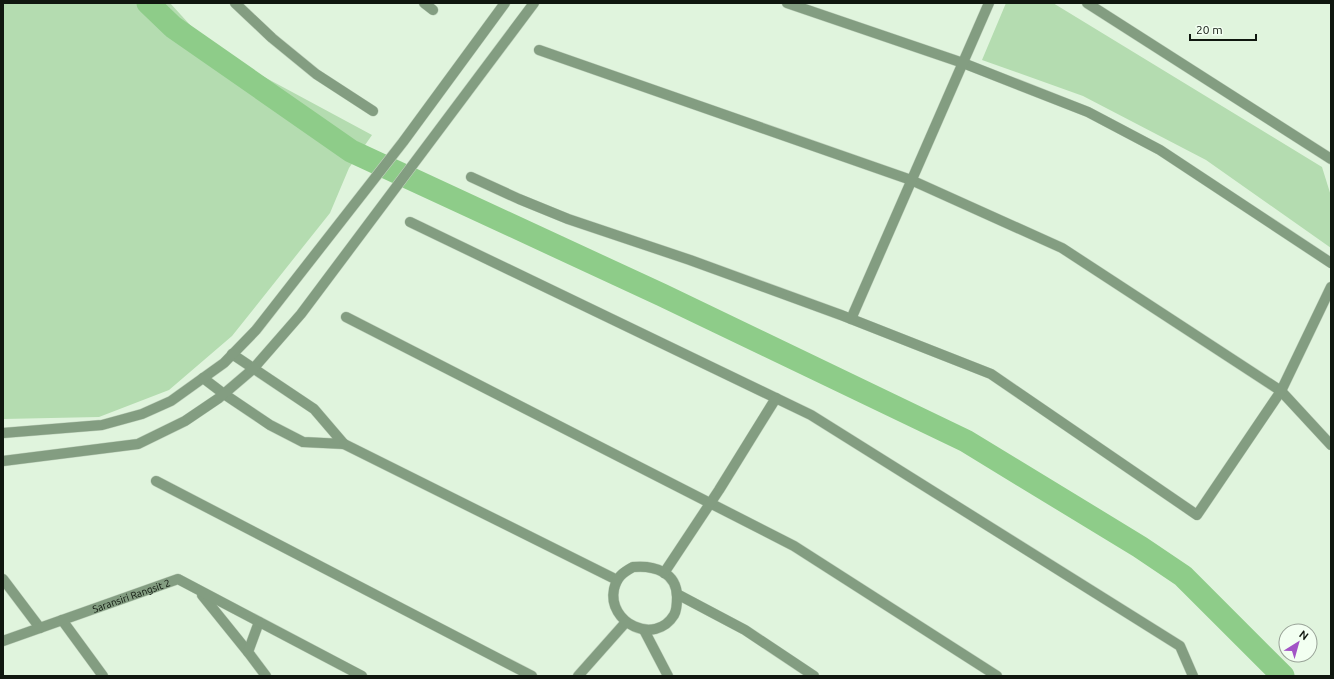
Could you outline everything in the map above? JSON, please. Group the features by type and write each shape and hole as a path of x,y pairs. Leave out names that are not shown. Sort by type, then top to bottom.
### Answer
{"street":[{"path":"235,3 272,38 316,74 373,111"},
{"path":"424,3 433,10"},
{"path":"3,433 102,425 142,414 171,401 224,363 256,330 403,142 505,3"},
{"path":"3,461 138,444 185,421 224,394 253,369 301,314 534,3"},
{"path":"787,3 963,63 1088,112 1160,150 1331,263"},
{"path":"851,319 989,3"},
{"path":"1087,3 1331,159"},
{"path":"539,50 912,180 1062,248 1281,391 1331,445"},
{"path":"471,177 568,219 690,260 851,319 991,374 1197,515 1281,391 1331,287"},
{"path":"410,222 811,415 1180,646 1193,676"},
{"path":"346,317 794,546 997,676"},
{"path":"232,354 314,409 344,444 616,580"},
{"path":"203,378 270,425 303,442 344,444"},
{"path":"664,573 776,398"},
{"path":"156,481 532,676"},
{"path":"648,567 664,573 676,586 677,605 675,614 663,627 644,630 626,622 619,615 614,606 613,596 616,580 620,575 633,568 648,567"},
{"path":"3,579 40,628"},
{"name":"Saransiri Rangsit 2","path":"3,641 178,579 362,676"},
{"name":"Saransiri Rangsit 2","path":"199,591 266,676"},
{"path":"677,594 745,630 814,676"},
{"path":"62,620 102,676"},
{"path":"248,652 259,622"},
{"path":"578,676 626,622"},
{"path":"644,630 668,676"}],"green space":[{"path":"3,3 170,3 212,49 372,135 349,168 330,213 232,336 169,390 99,417 3,419"},
{"path":"1006,3 1053,3 1322,167 1331,196 1331,248 1206,160 1083,96 982,60"}],"waterway":[{"path":"148,3 173,27 351,151 662,295 966,441 1140,547 1183,576 1283,676"}]}
